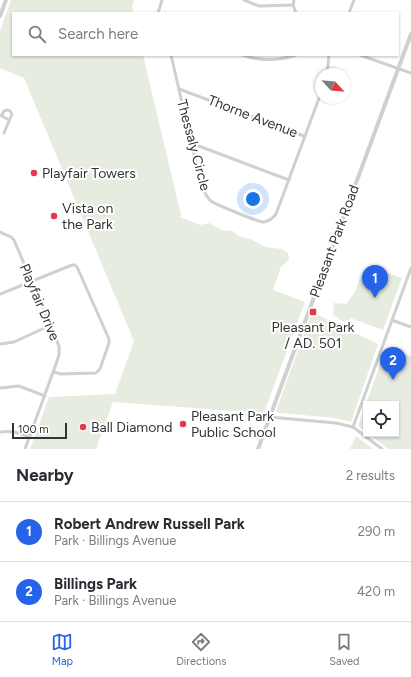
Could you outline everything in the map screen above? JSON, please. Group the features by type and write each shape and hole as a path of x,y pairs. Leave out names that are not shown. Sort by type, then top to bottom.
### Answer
{"street":[{"path":"0,16 6,0"},
{"path":"158,12 162,0"},
{"path":"244,0 259,6 293,5"},
{"path":"294,0 293,5 296,12"},
{"path":"349,12 354,0"},
{"name":"Pleasant Park Road","path":"258,449 411,34"},
{"name":"Thessaly Circle","path":"171,56 201,185 205,193 210,200 218,205 262,222 271,220 276,214 317,104"},
{"path":"246,56 257,59 272,60 293,56"},
{"path":"328,68 329,56"},
{"path":"363,56 411,73"},
{"name":"Thorne Avenue","path":"179,89 304,136"},
{"path":"4,133 12,116 10,111 5,110 1,115 9,120"},
{"path":"191,144 288,180"},
{"name":"Playfair Drive","path":"0,232 14,240 59,346 59,355 54,372 25,449"},
{"path":"0,294 55,272 75,265 77,267 109,339 100,369 96,373 61,374 54,372"},
{"path":"353,426 411,268"},
{"path":"392,320 411,327"},
{"path":"0,344 14,342 51,325"},
{"path":"0,388 19,386 45,396"},
{"path":"269,417 353,426 382,449"},
{"path":"0,432 17,432 30,437"}],"shaded area":[{"path":"11,0 134,0 132,6 134,12 12,12 12,56 143,56 181,215 180,217 200,225 209,223 222,230 233,231 238,236 250,239 265,247 282,249 288,253 289,260 281,267 273,290 305,302 264,413 113,402 96,449 30,449 49,397 115,394 134,341 24,78 0,68 0,31"},
{"path":"368,266 402,278 383,330 350,318 349,321 342,321 333,314 334,303 346,304 355,292 360,278"},
{"path":"312,312 378,344 351,422 335,418 279,413 276,411"},
{"path":"386,348 411,356 411,449 388,449 373,437 399,437 399,401 367,401"},
{"path":"363,412 363,430 358,426"},
{"path":"356,436 373,449 350,449"}],"place":[{"name":"Playfair Towers","path":"34,173"},
{"name":"Vista on the Park","path":"54,216"},
{"name":"Robert Andrew Russell Park","path":"375,298"},
{"name":"Pleasant Park / AD. 501","path":"313,312"},
{"name":"Billings Park","path":"393,380"},
{"name":"Pleasant Park Public School","path":"183,424"},
{"name":"Ball Diamond","path":"83,427"}]}
